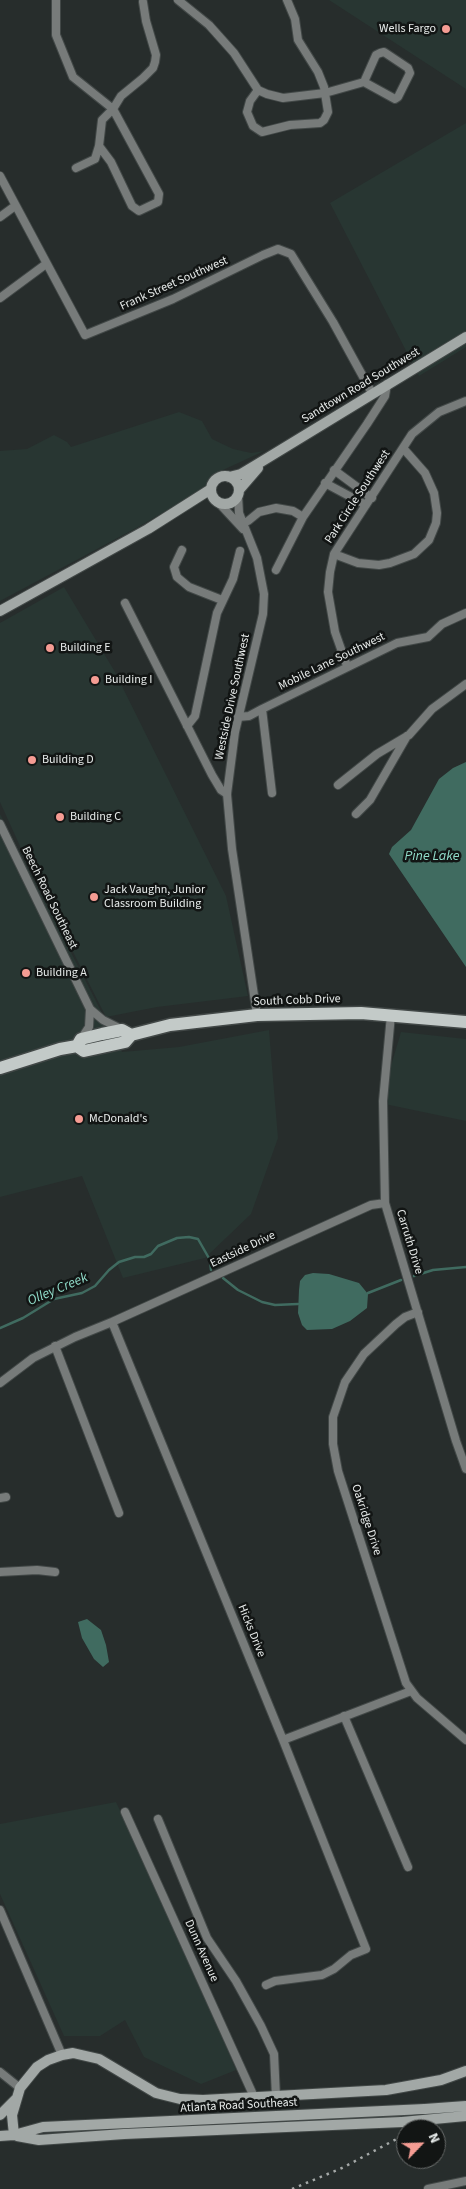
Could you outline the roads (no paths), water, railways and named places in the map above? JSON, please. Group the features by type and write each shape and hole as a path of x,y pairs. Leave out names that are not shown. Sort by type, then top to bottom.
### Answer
{"main road":[{"name":"South Cobb Drive","path":"0,1068 79,1042 84,1050 125,1042 126,1032 257,1015 391,1014 466,1022"}],"street":[{"path":"56,0 56,35 70,71 76,80 113,109 159,194 158,202 139,211 132,206 111,162 99,146"},
{"path":"178,0 209,25 221,38 258,90 284,98 325,93 364,82 395,99 398,97 410,73 408,68 384,52 376,55 364,82"},
{"path":"258,90 250,101 247,112 253,126 262,132 290,125 320,123 328,112 325,93 318,72 298,40 295,19 287,0"},
{"path":"76,168 95,159 99,146 102,120 113,109 121,96 153,68 156,55 146,21 143,1"},
{"name":"Frank Street Southwest","path":"0,176 85,335 173,299 278,249 291,254 333,322 372,393"},
{"path":"0,218 15,206"},
{"path":"0,298 46,264"},
{"name":"Sandtown Road Southwest","path":"229,477 241,474 466,337"},
{"path":"276,570 304,517 325,483 385,396 388,384"},
{"name":"Park Circle Southwest","path":"347,666 335,632 328,592 334,554 412,434 439,412 466,401"},
{"path":"334,554 358,563 390,563 414,554 429,540 436,524 437,513 434,493 425,474 403,448"},
{"name":"Sandtown Road Southwest","path":"238,492 270,456"},
{"path":"334,470 372,498"},
{"path":"0,611 170,516 211,488 217,479 229,477 236,482 238,492 232,502 228,504 216,501 203,502 170,516"},
{"path":"325,483 366,505"},
{"path":"211,488 216,501"},
{"name":"Westside Drive Southwest","path":"238,492 239,513 260,569 264,604 230,756 227,794 232,849 257,1015"},
{"name":"Westside Drive Southwest","path":"216,501 247,534"},
{"path":"248,520 259,512 276,508 293,511 304,517"},
{"path":"182,550 174,567 177,578 189,587 222,600"},
{"path":"187,726 194,716 222,600 233,579 240,551"},
{"path":"124,604 212,776 221,790 227,794"},
{"name":"Mobile Lane Southwest","path":"238,717 249,716 397,643 428,637 442,624 466,613"},
{"path":"356,814 370,800 409,735 427,714 466,684"},
{"path":"262,709 272,793"},
{"path":"338,785 377,754 409,735"},
{"name":"Beech Road Southeast","path":"0,824 90,1009 104,1020 126,1032"},
{"path":"79,1042 89,1027 90,1009"},
{"name":"Carruth Drive","path":"391,1014 383,1101 385,1203 453,1433 466,1469"},
{"name":"Eastside Drive","path":"0,1383 33,1358 55,1346 371,1205 385,1203"},
{"name":"Oakridge Drive","path":"418,1312 402,1319 364,1354 341,1390 335,1408 332,1430 338,1471 391,1640 411,1691 466,1740"},
{"name":"Hicks Drive","path":"112,1322 283,1740 366,1949 351,1955 334,1969 322,1975 275,1981 266,1985"},
{"path":"55,1346 119,1513"},
{"path":"0,1572 37,1570 55,1572"},
{"path":"283,1740 411,1691"},
{"path":"344,1716 408,1867"},
{"name":"Dunn Avenue","path":"125,1812 255,2099"},
{"path":"158,1819 207,1938 236,1981 274,2054 276,2097"},
{"path":"0,1910 62,2055"},
{"path":"14,2135 12,2116 20,2088 37,2066 62,2055 74,2053 99,2059 156,2093 180,2099 255,2099 413,2087 466,2071"},
{"path":"0,2072 20,2088"},
{"path":"0,2115 16,2100"},
{"name":"Atlanta Road Southeast","path":"0,2136 14,2135 43,2127 466,2106"},
{"name":"Atlanta Road Southeast","path":"14,2135 39,2140 402,2122 466,2116"},
{"path":"428,2189 464,2181"}],"water":[{"name":"Pine Lake","path":"466,762 466,967 389,854 392,847 411,830 439,779 453,768"},
{"path":"313,1273 329,1274 359,1283 368,1294 367,1308 350,1321 332,1329 307,1330 302,1325 298,1313 299,1290 300,1281 305,1275"},
{"path":"87,1619 101,1630 106,1645 109,1662 103,1667 94,1659 82,1638 78,1622"}],"waterway":[{"name":"Olley Creek","path":"0,1328 23,1318 54,1299 82,1293 95,1286 119,1262 135,1257 144,1257 151,1254 158,1246 177,1238 189,1237 198,1239 210,1260 211,1270"},
{"name":"Olley Creek","path":"414,1276 433,1270 466,1267"},
{"name":"Olley Creek","path":"223,1278 238,1290 262,1302 275,1305 298,1304"},
{"name":"Olley Creek","path":"368,1293 401,1280"}],"railway":[{"path":"292,2189 342,2168 396,2139"}],"place":[{"name":"Wells Fargo","path":"446,29"},
{"name":"Building E","path":"50,648"},
{"name":"Building I","path":"95,680"},
{"name":"Building D","path":"32,760"},
{"name":"Building C","path":"60,817"},
{"name":"Jack Vaughn, Junior Classroom Building","path":"94,897"},
{"name":"Building A","path":"26,973"},
{"name":"McDonald's","path":"79,1119"}]}
